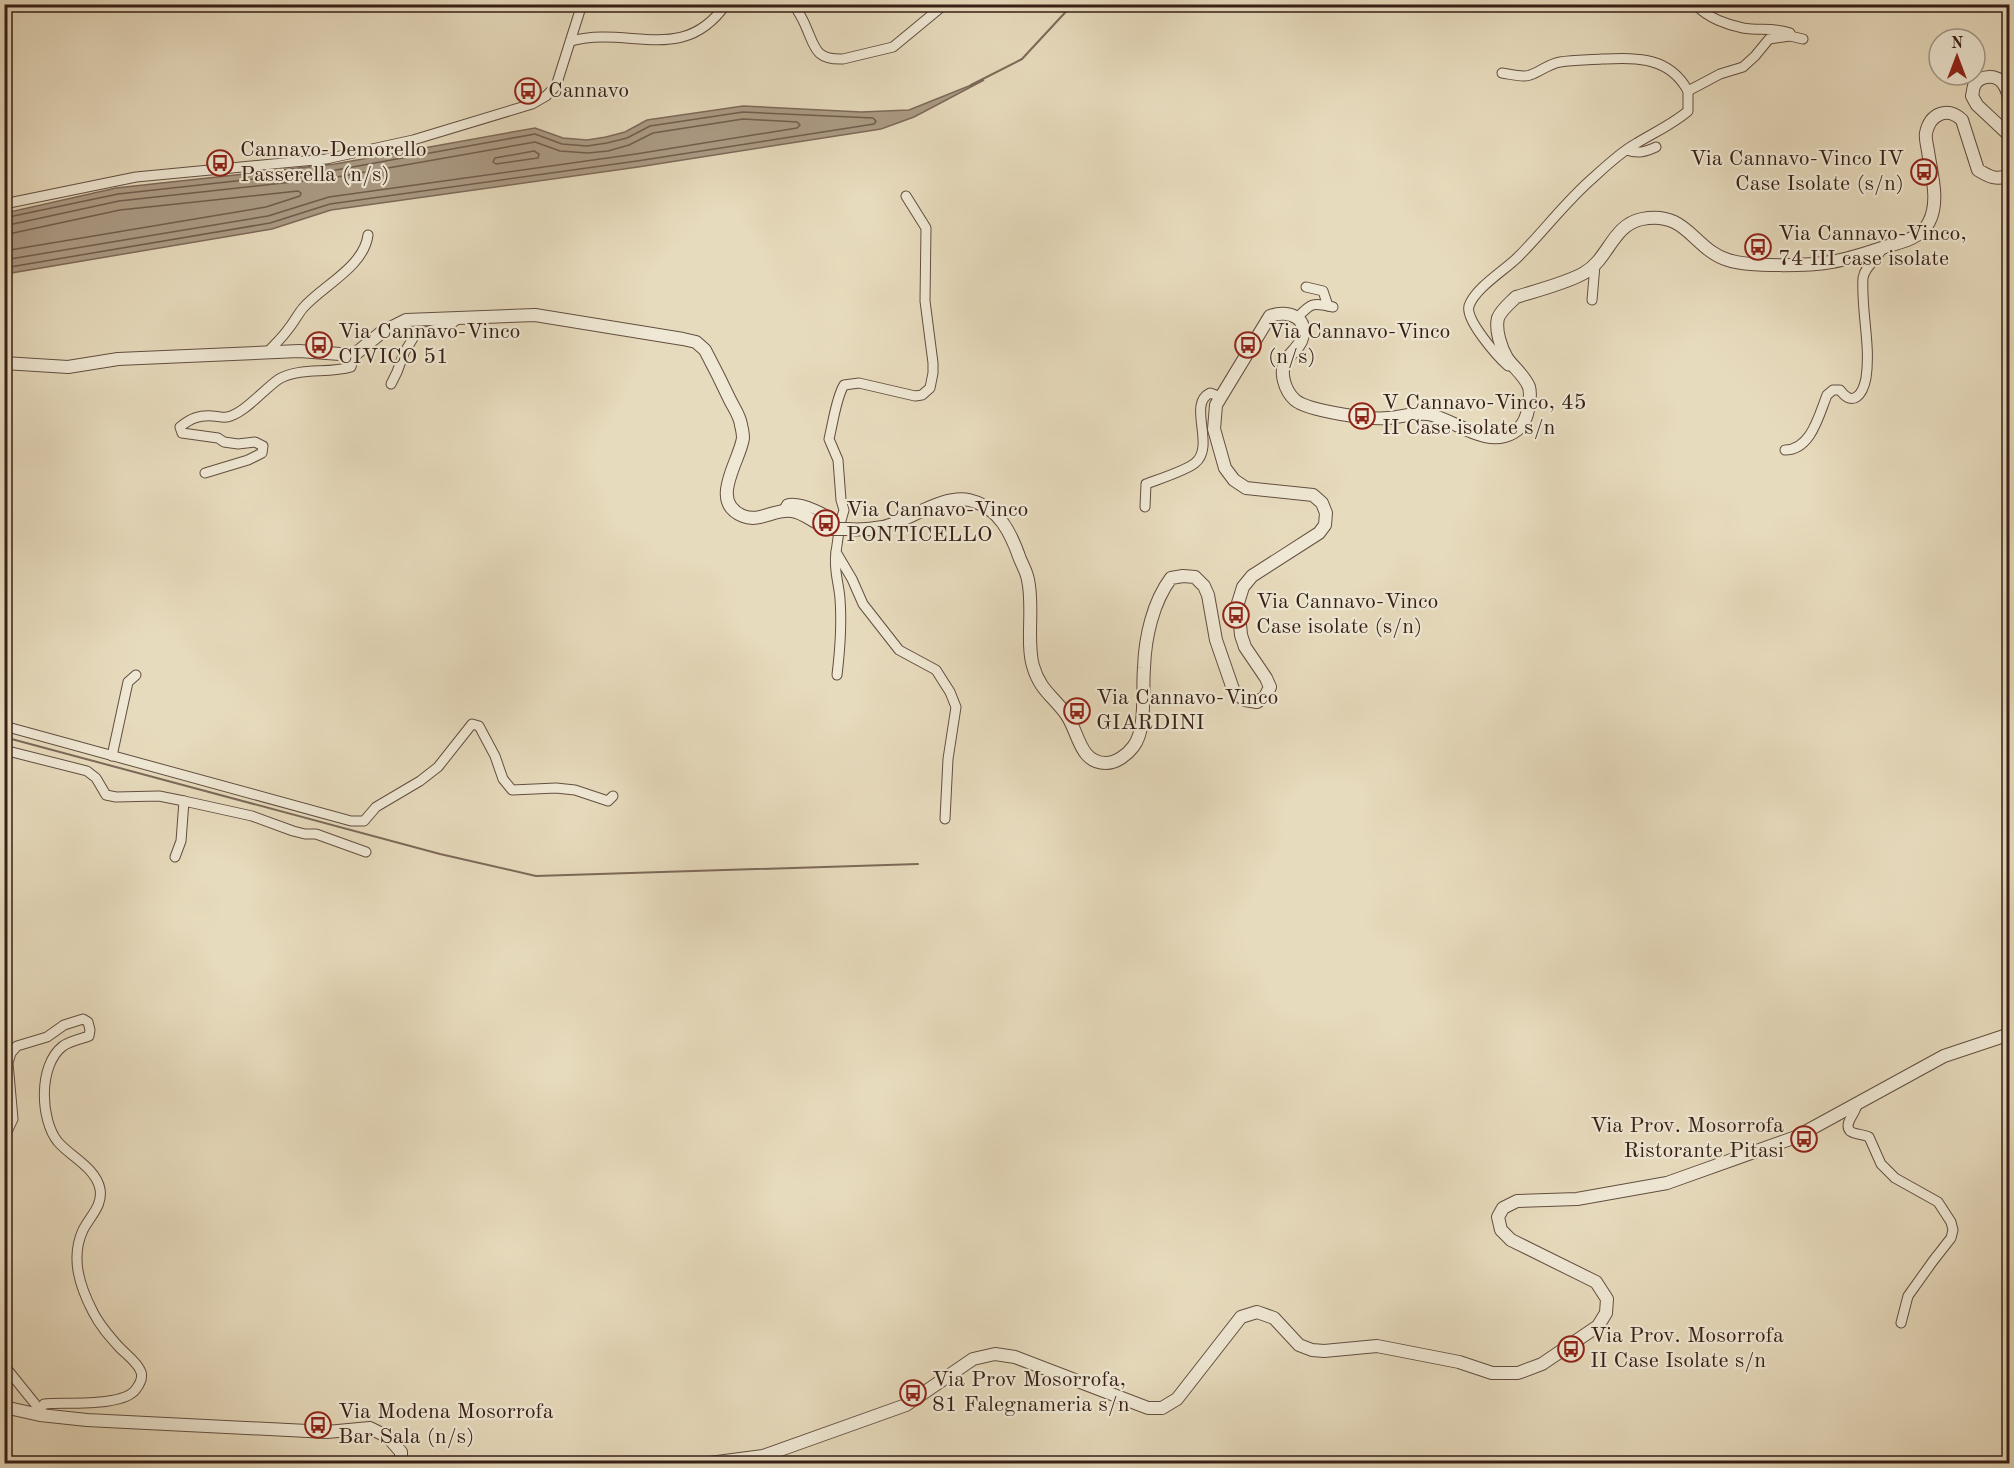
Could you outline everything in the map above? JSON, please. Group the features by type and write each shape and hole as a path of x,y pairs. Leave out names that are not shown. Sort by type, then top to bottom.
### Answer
{"street":[{"path":"4,204 136,177 326,159 413,140 532,104 546,96 556,86 582,4"},
{"path":"571,41 603,36 654,41 685,38 718,16 726,4"},
{"path":"794,4 817,51 834,59 893,47 945,4"},
{"path":"1688,91 1720,74 1743,67 1769,39 1790,36 1803,39 1777,29 1744,28 1710,16 1697,6"},
{"path":"1502,73 1528,76 1541,68 1559,62 1638,59 1655,62 1670,69 1679,76 1688,91 1688,111 1677,121 1627,150 1594,177 1518,257 1474,297 1469,306 1471,320 1502,360 1522,377"},
{"path":"2010,99 2004,83 1997,77 1987,76 1980,79 1974,86 1972,96 1977,105 2010,136"},
{"path":"205,473 248,460 262,453 263,446 255,442 238,444 224,442 218,438 182,433 180,427 191,418 204,415 228,417 240,411 278,380 292,372 321,372 351,367 354,355 382,332 406,320 535,315 696,342 709,356 741,421 743,438 728,478 727,497 731,507 740,515 750,518 765,516 784,509 799,512 825,528 883,527 943,503 969,500 996,515 1005,524 1029,580 1032,664 1040,685 1067,715 1087,756 1098,762 1112,762 1132,749 1139,738 1144,665 1152,617 1162,589 1172,578 1195,577 1204,586 1208,595 1216,640 1234,692 1245,700 1257,702 1265,697 1270,687 1245,647 1241,635 1238,603 1243,587 1252,576 1319,533 1325,525 1326,513 1322,503 1313,495 1246,488 1234,480 1225,468 1214,429 1214,411 1270,316 1279,312 1291,314 1298,317 1302,326 1301,342 1285,361 1283,373 1288,393 1297,402 1311,407 1366,417 1386,418 1416,413 1430,415 1489,437 1501,437 1515,431 1524,422 1529,407 1529,387 1506,356 1499,339 1498,318 1516,297 1584,273 1600,261 1614,238 1629,223 1643,218 1676,221 1715,255 1738,263 1782,265 1832,262 1904,242 1924,232 1930,221 1934,207 1934,193 1925,134 1931,120 1938,114 1946,112 1957,115 1962,120 1978,170 1996,179 2010,174"},
{"path":"1627,150 1635,153 1656,147"},
{"path":"837,675 842,626 840,595 834,563 844,510 838,460 829,439 839,393 844,385 859,383 915,396 922,395 930,388 933,373 925,301 926,228 906,196"},
{"path":"267,353 303,308 358,258 367,243 368,235"},
{"path":"1785,450 1800,447 1807,439 1827,394 1833,390 1840,390 1846,398 1850,399 1856,398 1859,394 1866,377 1867,360 1864,271 1880,255 1882,248"},
{"path":"1592,300 1595,265"},
{"path":"1298,317 1307,306 1316,303 1330,307 1323,291 1306,287"},
{"path":"391,384 398,372 404,353 416,335 450,325 459,318"},
{"path":"4,363 68,367 118,359 299,351 354,355"},
{"path":"1145,507 1146,484 1194,463 1203,452 1201,403 1210,393 1221,397"},
{"path":"836,552 863,604 899,650 936,670 950,692 956,707 948,759 945,819"},
{"path":"112,756 128,682 135,675"},
{"path":"4,726 351,821 364,821 376,807 420,781 438,767 472,724 479,726 495,756 503,779 512,790 556,788 574,790 608,801 614,796"},
{"path":"4,750 87,771 96,778 106,795 116,797 159,796 184,801 252,816 293,831 316,834 366,852"},
{"path":"175,857 181,841 184,801"},
{"path":"4,1138 13,1119 8,1063 11,1053 18,1046 47,1037 75,1020 83,1019 88,1022 90,1030 88,1036 63,1046 48,1065 44,1080 45,1106 52,1131 58,1142 90,1171 100,1187 100,1200 78,1244 79,1280 93,1313 104,1329 135,1363 141,1372 141,1380 135,1391 123,1399 44,1404 38,1412"},
{"path":"702,1464 764,1456 906,1405 973,1359 995,1354 1015,1357 1148,1408 1162,1408 1177,1399 1241,1317 1257,1312 1274,1318 1299,1345 1312,1350 1324,1352 1377,1346 1459,1362 1492,1373 1518,1373 1542,1364 1598,1326 1606,1313 1607,1299 1596,1282 1511,1240 1501,1230 1498,1217 1503,1208 1517,1201 1577,1199 1667,1183 1796,1137 1944,1056 2010,1034"},
{"path":"1857,1104 1857,1109 1849,1122 1848,1127 1851,1131 1869,1137 1881,1164 1895,1178 1938,1202 1951,1222 1953,1230 1951,1238 1908,1296 1901,1323"},
{"path":"4,1369 7,1369 15,1378 38,1412"},
{"path":"4,1407 87,1420 327,1432 370,1428 388,1437 400,1452 400,1464"}],"water":[{"path":"984,80 914,117 881,129 638,167 331,210 272,229 5,274 5,213 116,188 335,164 535,128 563,138 587,140 625,132 647,120 743,106 861,112 909,110"}],"waterway":[{"path":"971,85 1022,59 1073,4"},
{"path":"4,737 440,854 536,876 918,864"}],"place":[{"name":"Cannavo","path":"528,91"},
{"name":"Cannavo-Demorello Passerella (n/s)","path":"220,163"},
{"name":"Via Cannavo-Vinco IV Case Isolate (s/n)","path":"1924,172"},
{"name":"Via Cannavo-Vinco, 74 III case isolate","path":"1758,247"},
{"name":"Via Cannavo-Vinco CIVICO 51","path":"319,345"},
{"name":"Via Cannavo-Vinco (n/s)","path":"1248,345"},
{"name":"V Cannavo-Vinco, 45 II Case isolate s/n","path":"1362,416"},
{"name":"Via Cannavo-Vinco PONTICELLO","path":"826,523"},
{"name":"Via Cannavo-Vinco Case isolate (s/n)","path":"1236,615"},
{"name":"Via Cannavo-Vinco GIARDINI","path":"1077,711"},
{"name":"Via Prov. Mosorrofa Ristorante Pitasi","path":"1804,1139"},
{"name":"Via Prov. Mosorrofa II Case Isolate s/n","path":"1571,1349"},
{"name":"Via Prov Mosorrofa, 81 Falegnameria s/n","path":"913,1393"},
{"name":"Via Modena Mosorrofa Bar Sala (n/s)","path":"318,1425"}]}
